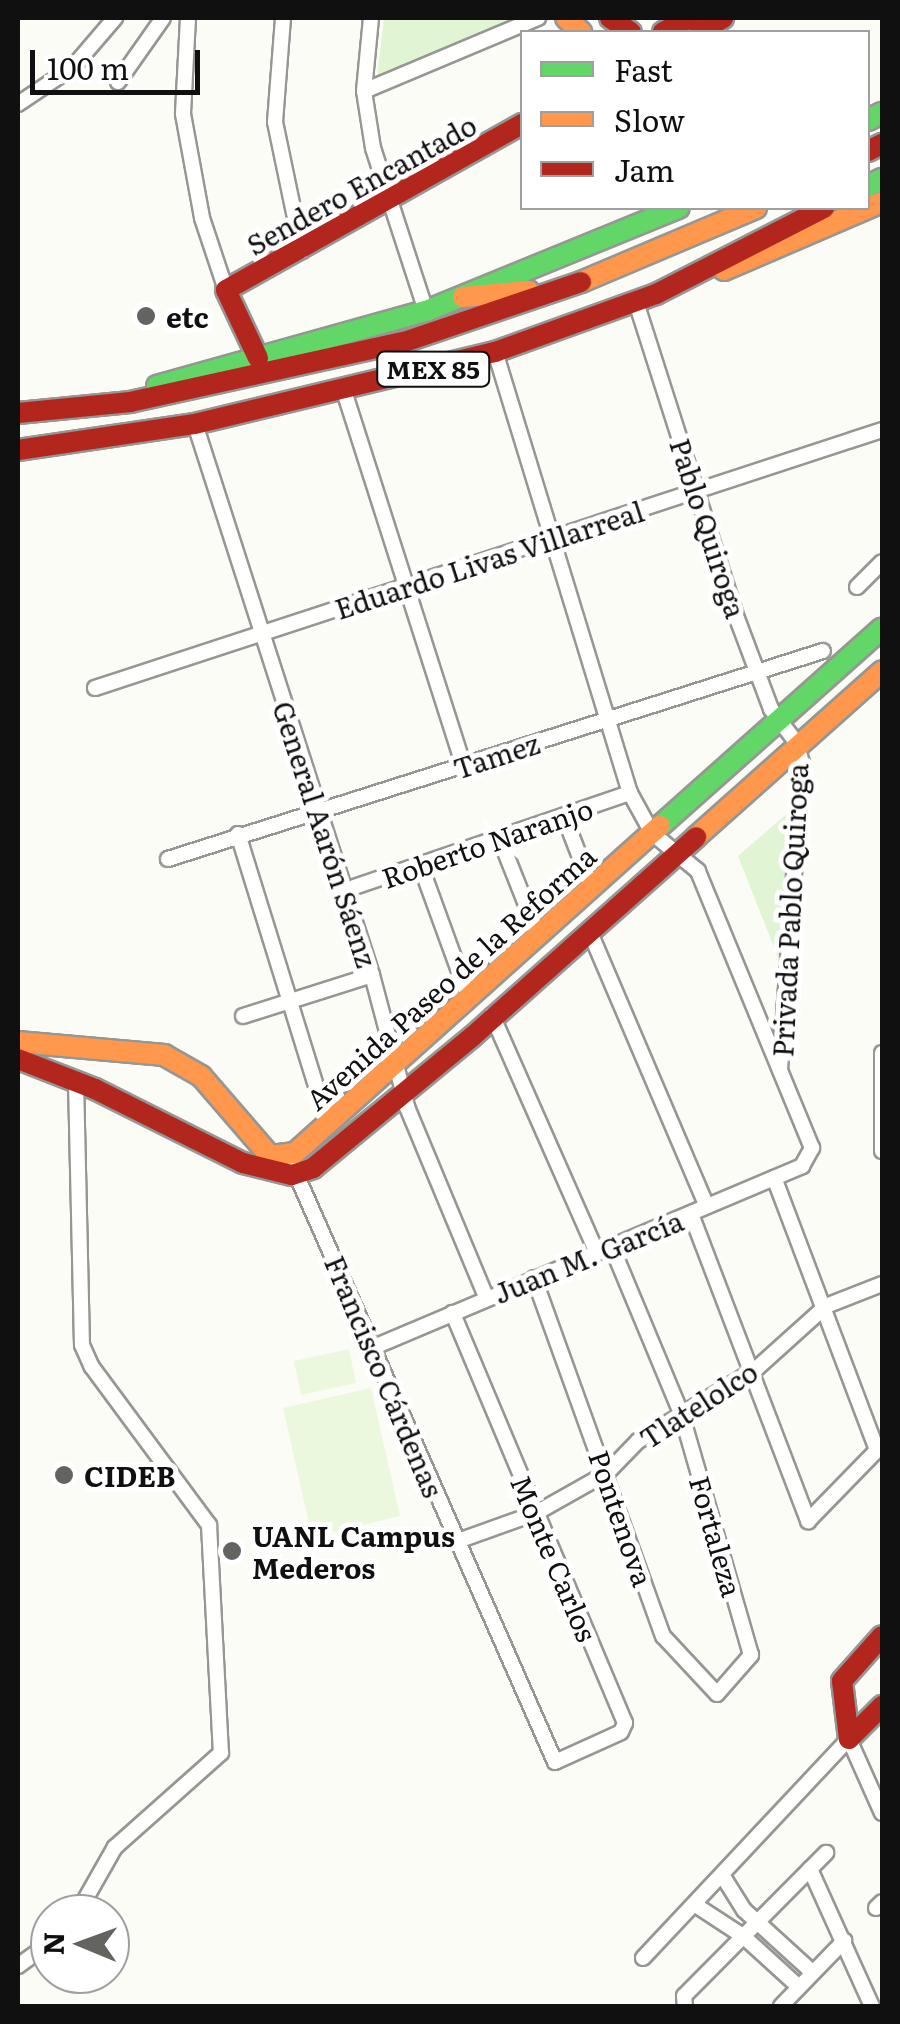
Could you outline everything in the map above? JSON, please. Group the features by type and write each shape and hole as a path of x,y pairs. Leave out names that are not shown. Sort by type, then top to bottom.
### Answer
{"main road":[{"path":"667,30 689,18"},
{"name":"Sendero Encantado","path":"226,290 302,251 520,125"},
{"path":"130,402 179,379 426,311 674,210"},
{"path":"680,240 702,210"},
{"name":"MEX 85","path":"18,413 130,402 342,359 470,324 751,210"},
{"name":"MEX 85","path":"18,450 195,424 344,392 495,352 656,294 820,210"},
{"path":"656,294 862,210"},
{"path":"463,297 559,289"},
{"path":"226,290 258,358"},
{"path":"18,428 70,410"},
{"name":"Avenida Paseo de la Reforma","path":"292,1166 328,1124 468,996 882,628"},
{"name":"Avenida Paseo de la Reforma","path":"292,1166 403,1096 882,670"},
{"path":"18,1042 164,1056 190,1067 258,1146 292,1166"},
{"path":"76,1081 104,1048"},
{"path":"18,1059 76,1081 257,1168 292,1166"},
{"path":"200,1141 218,1127 220,1100"},
{"path":"849,1739 842,1681 882,1636"},
{"path":"849,1739 882,1706"}],"street":[{"path":"18,104 73,67 115,18"},
{"path":"118,82 163,18"},
{"path":"188,18 183,114 202,218 226,290"},
{"path":"283,18 275,122 302,251"},
{"path":"371,18 364,91 387,202 426,311"},
{"path":"364,91 538,18"},
{"name":"Pablo Quiroga","path":"636,302 757,670 779,721 797,747"},
{"path":"495,352 630,793 652,833 682,850 698,871 780,1072"},
{"path":"344,392 464,766"},
{"name":"General Aarón Sáenz","path":"195,424 372,974 403,1096 486,1296"},
{"name":"Eduardo Livas Villarreal","path":"96,688 553,536 698,494 882,430"},
{"path":"857,586 882,562"},
{"name":"Tamez","path":"168,859 316,808 464,766 823,651"},
{"name":"Privada Pablo Quiroga","path":"780,1072 802,778 797,747"},
{"name":"Roberto Naranjo","path":"345,890 630,793"},
{"path":"564,816 591,886"},
{"path":"238,834 328,1124"},
{"path":"500,839 538,936"},
{"path":"420,864 468,996"},
{"path":"589,930 707,1206"},
{"path":"243,1016 372,974"},
{"path":"492,1015 597,1253"},
{"path":"882,1052 882,1151"},
{"name":"Juan M. García","path":"374,1347 486,1296 802,1166 811,1156 810,1139 780,1072"},
{"path":"76,1081 82,1345 92,1368 209,1525 220,1753 115,1847 89,1894"},
{"name":"Francisco Cárdenas","path":"292,1166 553,1762"},
{"path":"691,1214 756,1369 808,1521 876,1450 826,1306 774,1178"},
{"name":"Fortaleza","path":"612,1247 681,1413 751,1659"},
{"name":"Pontenova","path":"534,1278 671,1651 712,1694 751,1659"},
{"name":"Tlatelolco","path":"455,1542 536,1513 606,1472 681,1413 756,1369 826,1306 882,1284"},
{"name":"Monte Carlos","path":"453,1313 626,1725 553,1762"},
{"path":"643,1958 724,1878 849,1739 878,1786 882,1814"},
{"path":"685,2006 684,1996 826,1853"},
{"path":"810,1869 872,2006"},
{"path":"724,1878 737,1902 755,1922 811,1972"},
{"path":"720,1920 737,1902"},
{"path":"697,1906 743,1936 798,1986"},
{"path":"781,2006 844,1942"}],"green space":[{"path":"384,18 519,18 385,79 377,77"},
{"path":"798,804 781,965 738,856"},
{"path":"349,1349 356,1383 301,1395 294,1361"},
{"path":"371,1388 400,1516 312,1537 283,1408"}],"traffic: fast":[{"path":"870,119 882,113"},
{"path":"870,185 882,179"},
{"path":"157,386 426,311 674,210"},
{"path":"660,826 882,628"}],"traffic: slow":[{"path":"566,18 579,30"},
{"path":"870,207 882,202"},
{"path":"581,282 751,210"},
{"path":"724,270 863,210"},
{"path":"463,297 529,291"},
{"path":"696,837 882,671"},
{"path":"18,1042 164,1055 201,1076 270,1156 295,1153 660,826"}],"traffic: jam":[{"path":"610,18 628,30"},
{"path":"667,30 689,18"},
{"path":"702,30 723,18"},
{"path":"258,358 226,290 520,125"},
{"path":"870,150 882,144"},
{"path":"18,450 195,424 495,352 656,294 820,210"},
{"path":"18,413 130,402 404,342 581,282"},
{"path":"18,1059 95,1089 243,1163 292,1175 313,1168 473,1036 696,837"},
{"path":"849,1739 842,1681 882,1636"},
{"path":"849,1739 882,1706"}],"place":[{"name":"etc","path":"146,316"},
{"name":"CIDEB","path":"64,1475"},
{"name":"UANL Campus Mederos","path":"232,1551"}]}
